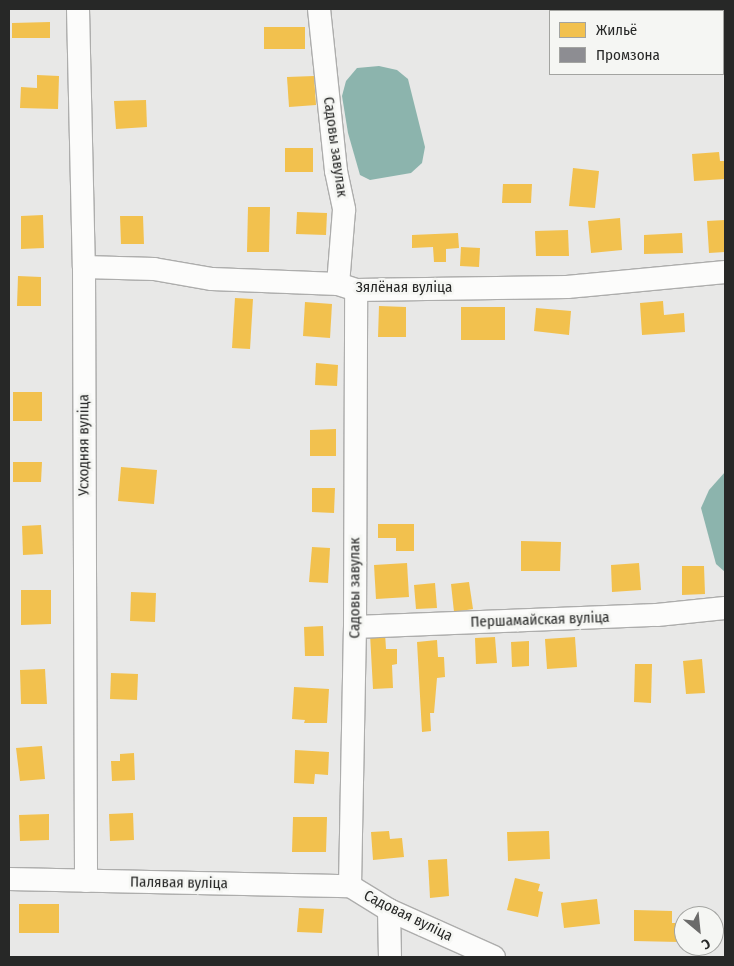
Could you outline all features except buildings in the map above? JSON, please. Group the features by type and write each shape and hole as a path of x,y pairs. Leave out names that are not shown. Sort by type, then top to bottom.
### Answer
{"street":[{"name":"Усходняя вуліца","path":"78,9 84,267 86,881"},
{"name":"Садовы завулак","path":"319,9 336,171 344,210 347,287 355,627 350,886"},
{"name":"Зялёная вуліца","path":"84,267 154,269 212,279 347,287 567,287 725,272"},
{"name":"Першамайская вуліца","path":"355,627 657,615 725,608"},
{"name":"Палявая вуліца","path":"9,879 350,886"},
{"name":"Садовая вуліца","path":"350,886 389,910 493,957"},
{"path":"389,910 390,957"}],"water":[{"path":"379,66 397,70 408,79 425,147 422,163 411,173 370,180 360,175 348,133 342,96 346,81 357,68"},
{"path":"725,472 725,572 716,564 701,508 709,490"}]}
